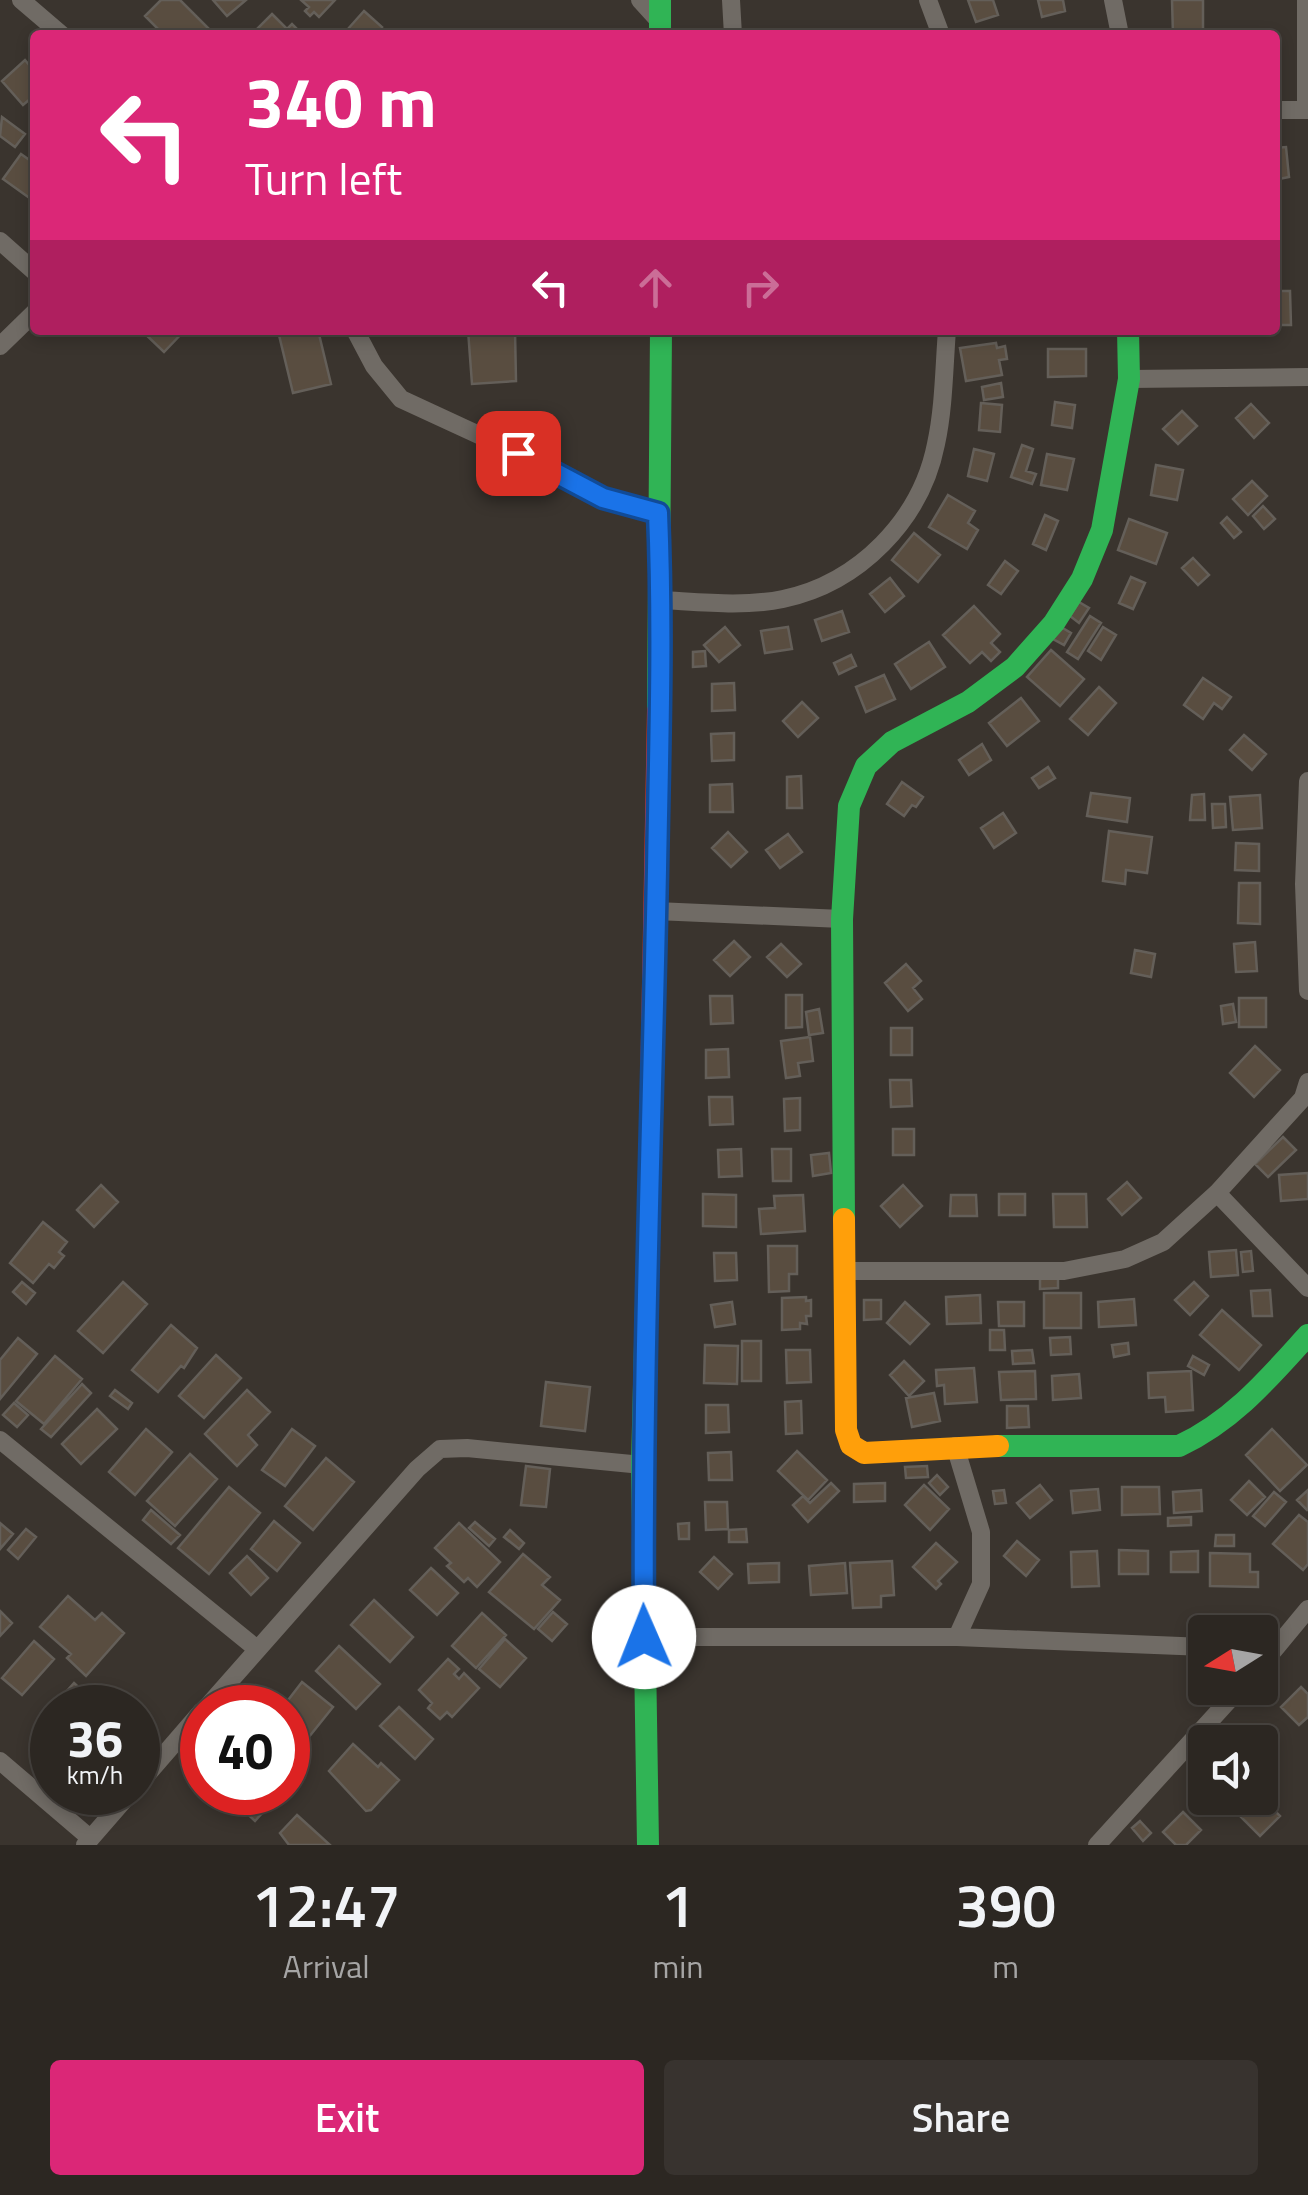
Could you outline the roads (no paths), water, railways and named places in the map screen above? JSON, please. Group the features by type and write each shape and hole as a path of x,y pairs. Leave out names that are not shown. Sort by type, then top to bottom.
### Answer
{"street":[{"path":"21,0 56,30"},
{"path":"640,0 660,19"},
{"path":"731,0 733,30"},
{"path":"928,0 939,30"},
{"path":"1113,0 1119,30"},
{"path":"1280,110 1307,110 1306,0"},
{"path":"0,241 30,268"},
{"path":"0,346 30,317"},
{"path":"358,335 374,366 402,399 546,466 603,498 658,513"},
{"path":"648,1845 642,1465 656,911 661,335"},
{"path":"661,600 718,603 782,599 826,584 868,558 892,534 921,491 936,446 947,335"},
{"path":"1128,335 1129,379 1102,530 1082,578 1054,623 1014,667 968,702 892,742 866,766 849,806 842,919 846,1430 851,1445 864,1453 954,1446 1178,1446 1204,1436 1240,1408 1308,1335"},
{"path":"1129,379 1308,377"},
{"path":"1308,781 1308,992"},
{"path":"656,911 842,919"},
{"path":"845,1271 1064,1271 1125,1259 1164,1242 1216,1193 1303,1098 1308,1082"},
{"path":"1216,1193 1308,1288"},
{"path":"0,1440 257,1649"},
{"path":"954,1446 981,1532 981,1584 957,1637"},
{"path":"225,1685 417,1469 440,1449 468,1448 642,1465"},
{"path":"1278,1639 1308,1609"},
{"path":"644,1637 957,1637 1188,1646"},
{"path":"1097,1845 1225,1705"},
{"path":"160,1760 180,1737"},
{"path":"0,1761 88,1842 111,1815"}]}
